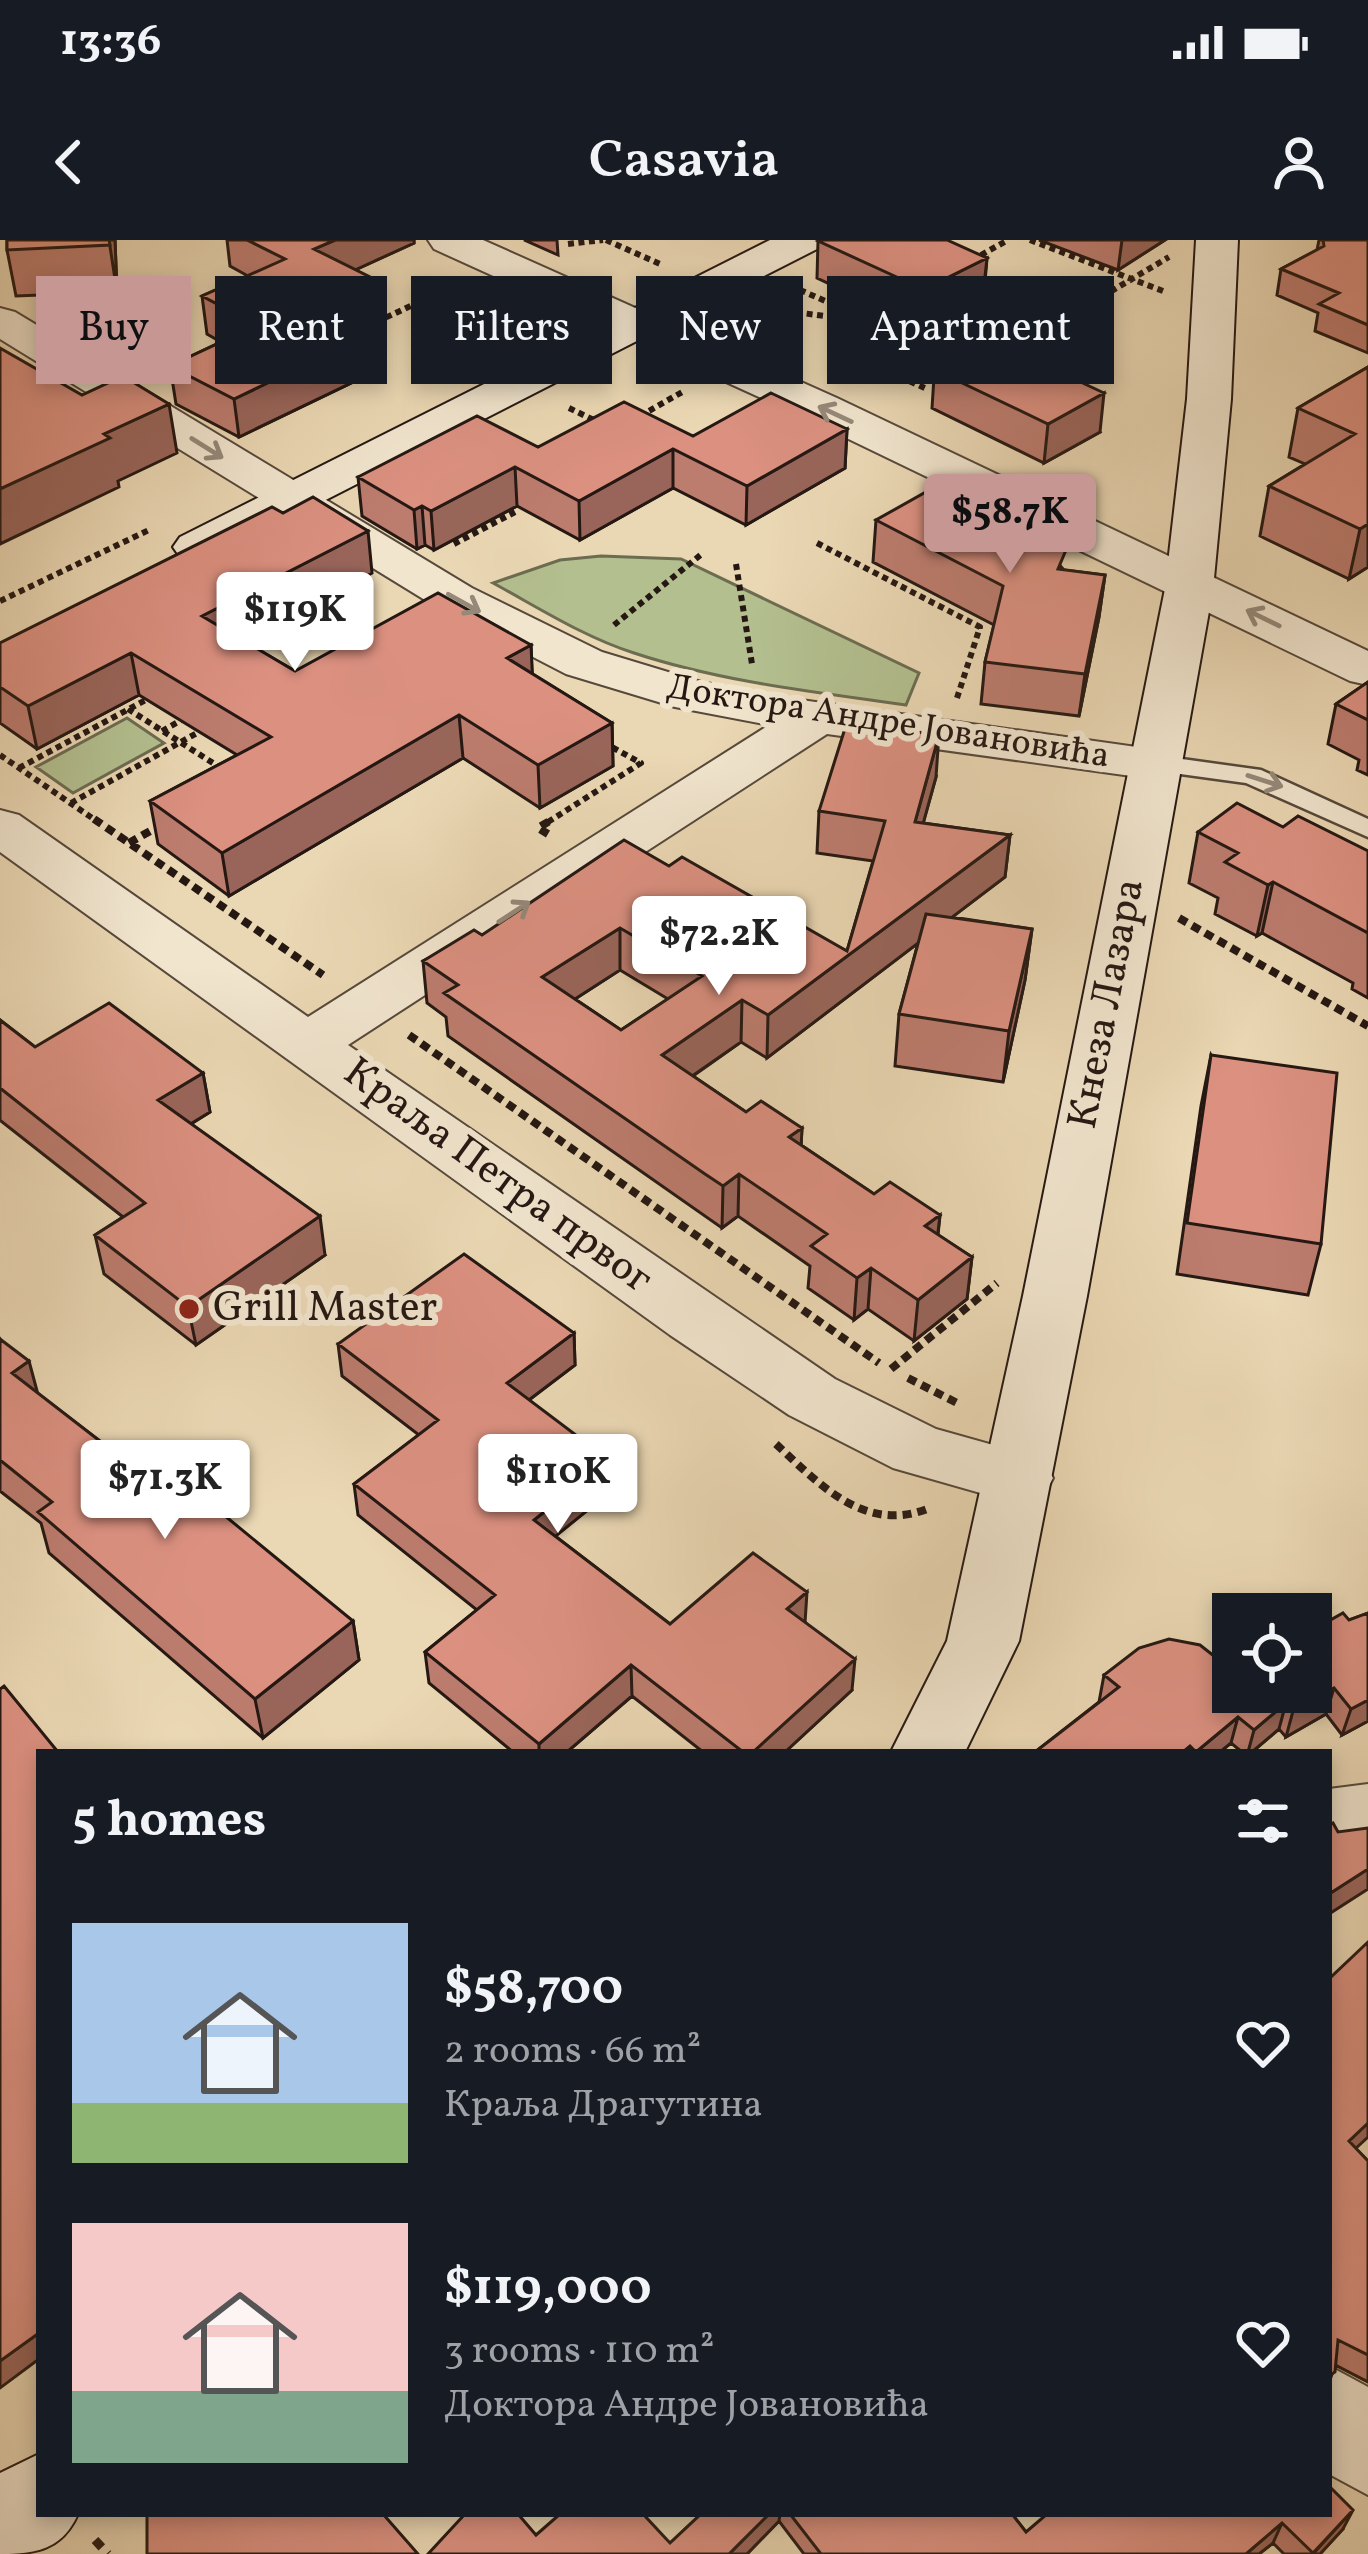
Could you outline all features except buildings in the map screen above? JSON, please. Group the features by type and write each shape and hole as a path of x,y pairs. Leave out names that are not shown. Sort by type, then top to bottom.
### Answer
{"street":[{"path":"449,240 636,325"},
{"path":"733,276 802,240"},
{"name":"Кнеза Лазара","path":"929,1749 982,1641 1019,1478 1190,583 1209,399 1198,245"},
{"name":"Доктора Андре Јовановића","path":"0,321 463,603 584,663 693,696 1153,764"},
{"path":"166,562 636,327"},
{"path":"763,384 1368,670"},
{"path":"1324,648 1368,616"},
{"path":"309,1043 818,718"},
{"name":"Краља Петра првог","path":"0,827 693,1318 812,1397 917,1450 1019,1478"},
{"path":"1332,1821 1368,1816"},
{"path":"1332,2413 1368,2451"},
{"path":"0,2529 36,2501"}],"lane":[{"path":"1153,764 1252,776 1368,829"}],"path":[{"path":"606,240 670,268"},
{"path":"981,256 1008,240"},
{"path":"1030,240 1180,297"},
{"path":"1114,289 1198,245"},
{"path":"803,291 876,322 803,312"},
{"path":"916,384 927,389"},
{"path":"634,419 691,388"},
{"path":"550,399 615,430"},
{"path":"444,549 515,512"},
{"path":"817,543 980,627 956,702"},
{"path":"606,632 703,553"},
{"path":"736,564 753,672"},
{"path":"223,658 364,582"},
{"path":"19,768 164,689"},
{"path":"128,709 239,780"},
{"path":"144,719 162,709"},
{"path":"162,731 199,710"},
{"path":"71,803 217,722"},
{"path":"551,836 538,828 641,763 593,736"},
{"path":"129,843 166,822"},
{"path":"1173,914 1368,1026"},
{"path":"891,1369 1009,1273"}],"green space":[{"path":"601,556 681,559 919,673 906,705 769,685 667,663 597,639 493,583 560,560"},
{"path":"127,718 164,743 73,793 36,767"}],"place":[{"name":"Grill Master","path":"189,1309"}]}
